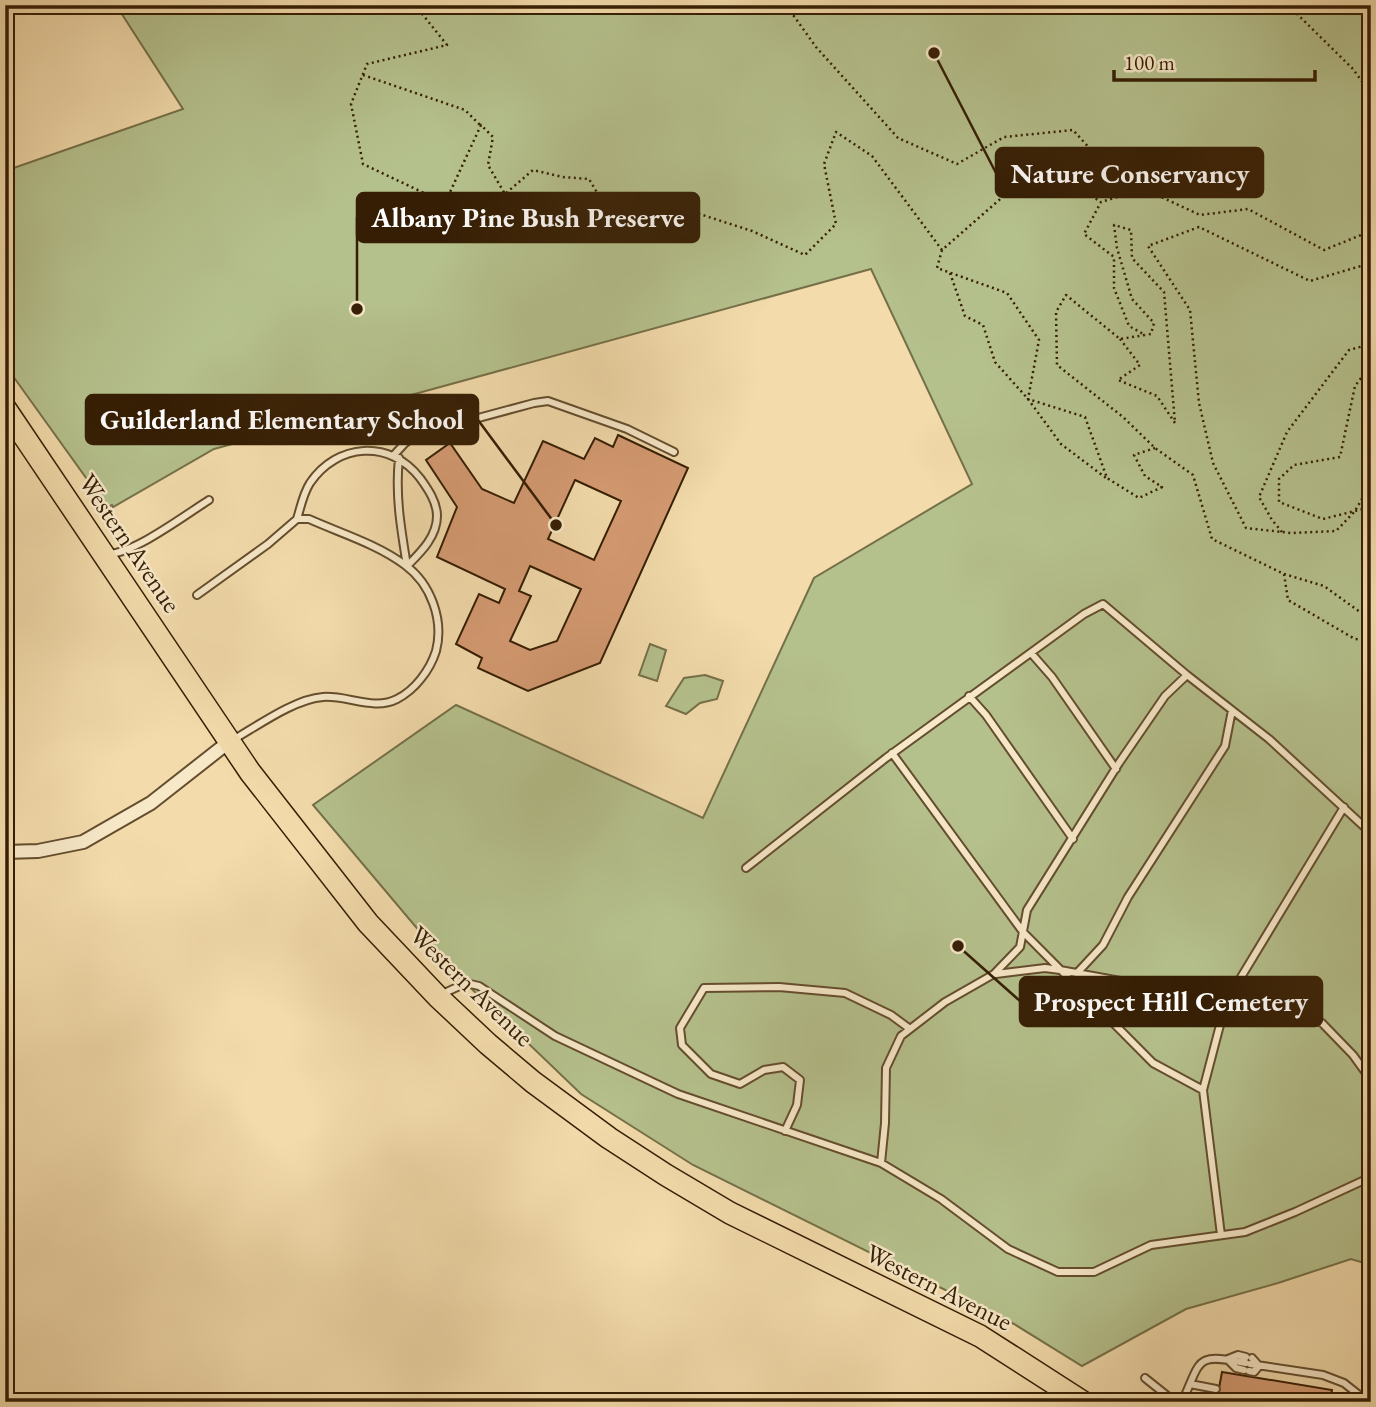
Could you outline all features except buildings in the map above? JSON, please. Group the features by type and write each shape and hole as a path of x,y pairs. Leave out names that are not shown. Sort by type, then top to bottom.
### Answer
{"main road":[{"name":"Western Avenue","path":"5,408 250,772 368,923 438,997 533,1082 608,1138 666,1175 730,1213 980,1336 1083,1402"}],"street":[{"path":"5,852 38,851 83,842 151,803 230,741"}],"lane":[{"path":"407,566 398,505 396,457 405,443 419,434 534,402 548,401 627,429 674,452"},
{"path":"197,595 268,544 297,519 310,483 323,468 342,454 361,451 382,452 396,457 413,469 434,498 437,517 430,540 407,566"},
{"path":"103,554 122,552 209,500"},
{"path":"230,741 297,705 321,697 376,704 396,700 420,681 433,661 439,627 434,602 407,566 309,519 297,519"},
{"path":"746,869 892,753 1084,614 1103,604 1188,676 1269,739 1371,832"},
{"path":"1031,653 1052,677 1116,768"},
{"path":"881,1163 886,1068 901,1036 945,1002 994,974 1020,947 1027,911 1116,768 1165,696 1188,676"},
{"path":"969,696 986,715 1073,839"},
{"path":"1078,972 1103,945 1128,897 1225,746 1233,710"},
{"path":"892,753 1023,932 1153,1063 1203,1090"},
{"path":"1220,1235 1203,1090 1226,1002 1344,807"},
{"path":"994,974 1045,968 1078,972 1226,1002 1280,1010 1322,1023 1353,1055 1371,1080"},
{"path":"438,997 466,982 480,986 555,1036 678,1094 881,1163 942,1199 1008,1249 1058,1272 1094,1272 1151,1245 1245,1232 1371,1177"},
{"path":"786,1131 797,1105 800,1080 783,1066 764,1070 740,1084 712,1074 682,1045 680,1028 704,988 779,987 845,992 891,1015 910,1030"},
{"path":"1182,1402 1200,1362 1208,1359 1228,1360 1238,1355 1254,1372 1259,1366"},
{"path":"1228,1360 1236,1368 1248,1364 1323,1375 1344,1383 1368,1402"},
{"path":"1145,1378 1175,1402"},
{"path":"1190,1384 1216,1389"}],"path":[{"path":"415,5 447,45 367,64 351,104 363,164 446,203 481,125"},
{"path":"786,5 816,47 898,138 957,164 1004,137 1073,130 1103,163 1077,187"},
{"path":"1290,5 1353,69 1371,94"},
{"path":"1359,5 1371,14"},
{"path":"363,75 465,110 493,137 488,165 505,194 533,170 563,177 589,179 608,211 644,196 752,230 806,255 836,224 824,164 836,132 872,156 942,250"},
{"path":"1028,399 1039,340 1007,293 937,268 942,250 1014,187 1054,183 1077,187 1101,202"},
{"path":"1145,335 1129,326 1114,288 1114,257 1084,234 1101,202 1144,189 1200,215 1248,209 1324,250 1371,231"},
{"path":"1120,339 1151,334 1154,323 1132,299 1117,248 1114,225 1131,230 1132,258 1164,292 1175,423 1157,397 1118,380 1140,365 1120,339 1066,295 1056,312 1058,365 1123,417 1155,447 1194,475 1212,539 1284,574 1324,586 1371,620"},
{"path":"1371,263 1310,281 1199,227 1148,246 1190,310 1199,402 1213,463 1246,527 1282,532 1336,531 1355,511 1371,483"},
{"path":"950,273 965,316 983,326 995,362 1028,399 1061,444 1139,498 1163,486 1145,475 1134,455 1155,447"},
{"path":"1282,532 1259,497 1287,432 1349,350 1371,344"},
{"path":"1371,365 1355,386 1340,457 1294,465 1279,479 1279,502 1323,519 1371,508"},
{"path":"1028,399 1085,417 1107,478"},
{"path":"1284,574 1288,600 1355,639 1371,641"}],"green space":[{"path":"116,5 1371,5 1371,1265 1351,1259 1186,1309 1082,1366 1014,1324 693,1165 581,1094 453,971 313,805 456,705 703,818 814,578 972,484 871,269 214,449 113,507 107,507 5,365 5,171 183,109"},
{"path":"650,644 666,650 657,681 639,675"},
{"path":"705,675 723,681 717,699 700,703 686,714 666,706 684,678"}],"place":[{"name":"Nature Conservancy","path":"934,53"},
{"name":"Albany Pine Bush Preserve","path":"357,309"},
{"name":"Guilderland Elementary School","path":"556,525"},
{"name":"Prospect Hill Cemetery","path":"958,946"}]}
